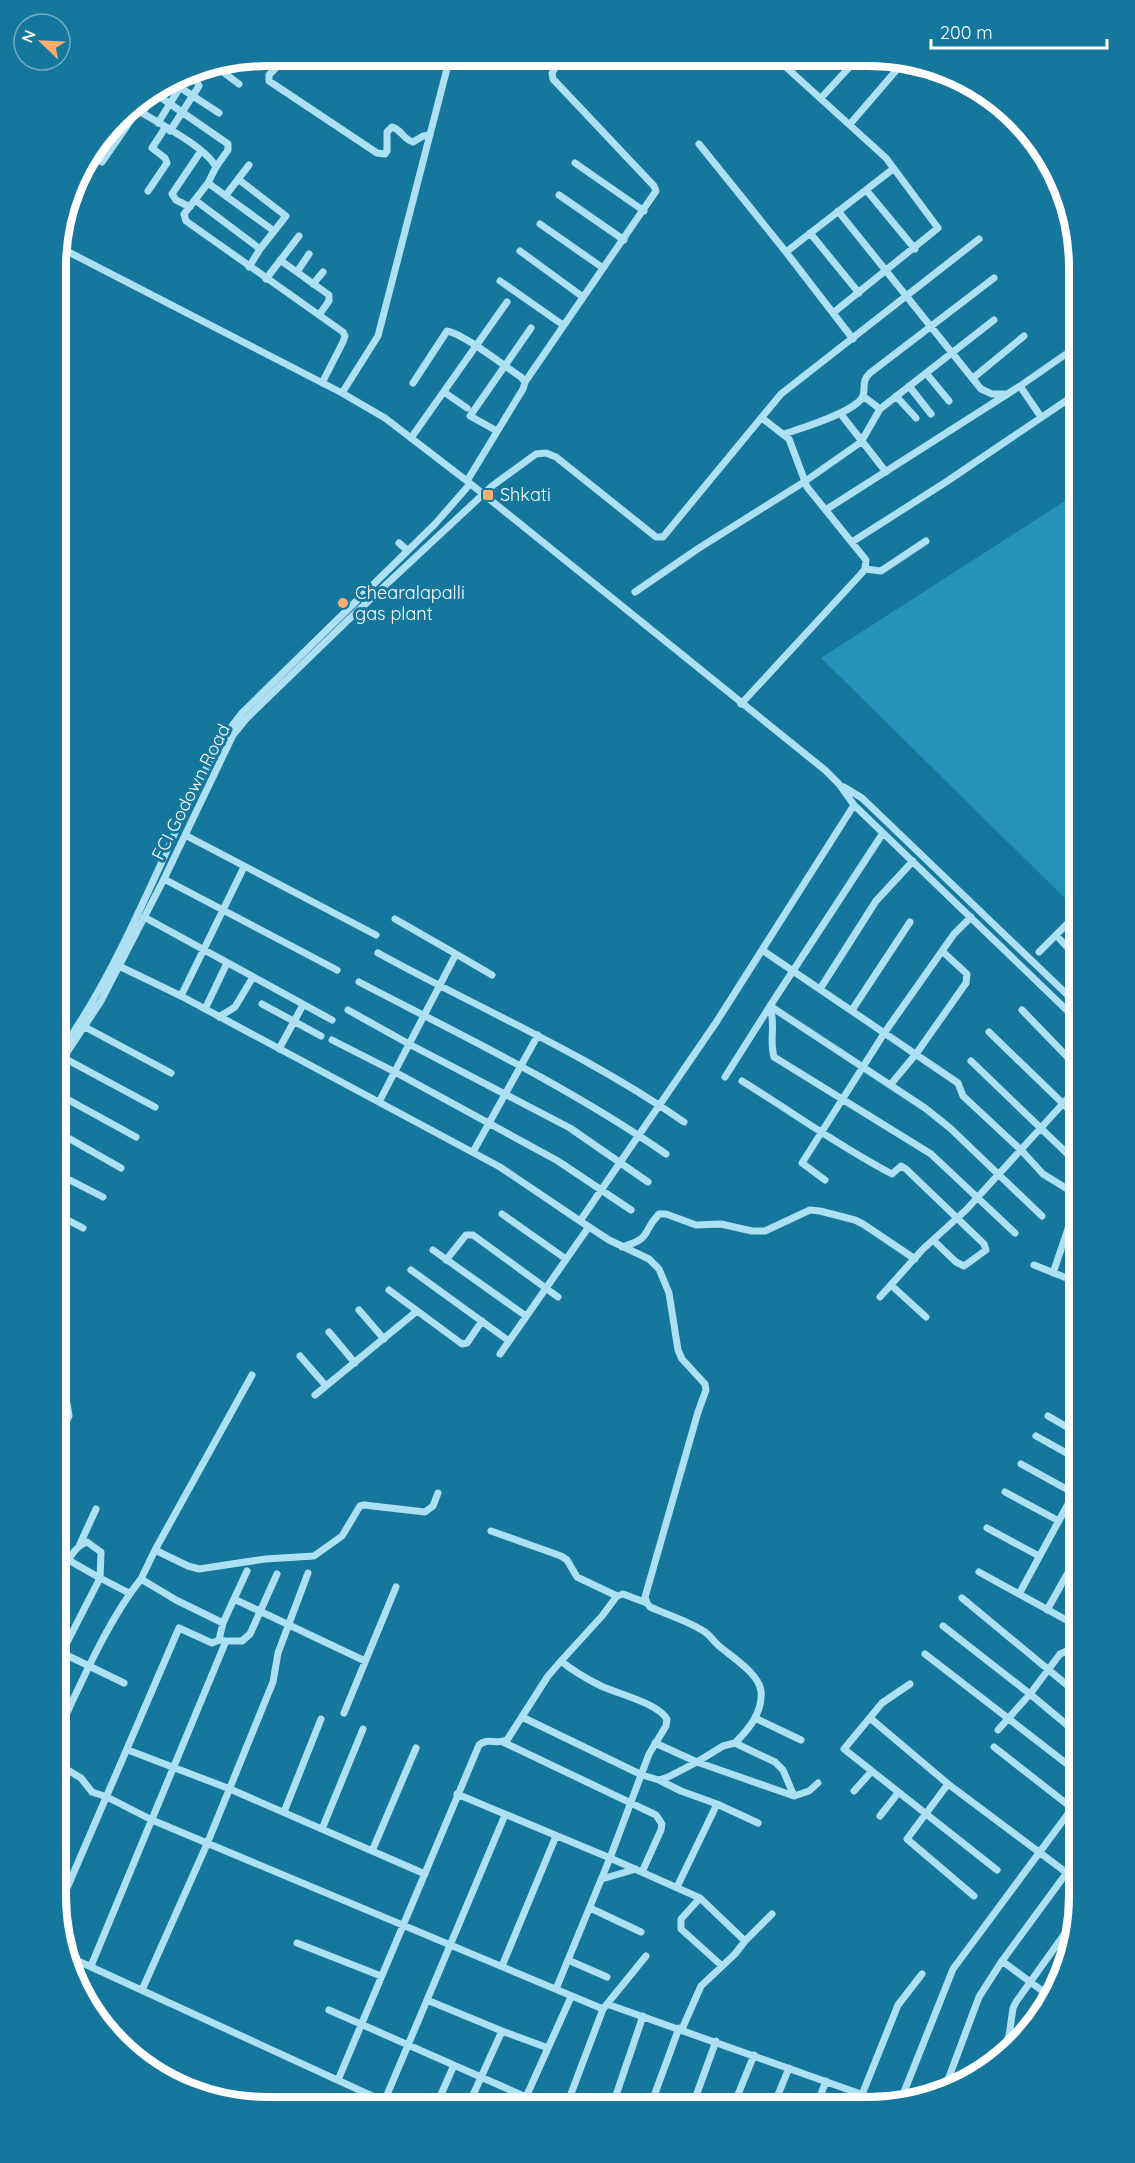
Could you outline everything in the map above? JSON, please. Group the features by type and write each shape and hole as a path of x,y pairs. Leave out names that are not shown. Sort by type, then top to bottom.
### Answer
{"street":[{"path":"278,66 269,75 269,81 381,155 387,151 387,132 392,127 413,142 430,135"},
{"path":"342,393 378,336 448,66"},
{"name":"FCI Godown Road","path":"66,1048 96,997 174,833 229,730 242,713 435,524 468,482 525,382 563,325 656,195 656,188 553,79 552,73 556,66"},
{"path":"785,66 886,158 938,228 915,249 833,313"},
{"path":"821,98 851,66"},
{"path":"849,124 898,68"},
{"path":"222,71 239,84"},
{"path":"148,191 167,163 165,158 152,147 193,96 199,84 193,80"},
{"path":"158,123 180,87 219,113"},
{"path":"161,96 228,144 228,150 208,183 184,214 186,221 340,329 345,336 322,383"},
{"path":"139,111 201,151 216,167"},
{"path":"102,162 130,120"},
{"path":"699,144 853,339"},
{"path":"190,207 176,200 172,194 201,151"},
{"path":"575,163 644,212"},
{"path":"226,195 249,165"},
{"path":"786,252 893,169"},
{"path":"238,179 285,214 285,218 249,267"},
{"path":"208,183 274,231"},
{"path":"867,191 915,249"},
{"path":"559,195 624,240"},
{"path":"195,200 260,249"},
{"path":"838,211 985,392 1005,393"},
{"path":"540,224 603,268"},
{"path":"810,233 859,293"},
{"path":"266,279 299,236"},
{"path":"741,704 864,569 866,560 804,482 789,439 762,418 781,394 979,239"},
{"path":"67,251 342,393 385,418 468,482 825,770 839,784 854,805 1069,1012"},
{"path":"520,251 583,297"},
{"path":"297,273 309,254"},
{"path":"280,260 330,297 319,315"},
{"path":"313,284 323,272"},
{"path":"784,434 821,422 857,403 863,396 865,377 994,278"},
{"path":"500,281 563,325"},
{"path":"411,438 507,302"},
{"path":"635,592 699,548 804,482 861,442 880,409 994,320"},
{"path":"497,431 470,416 531,328"},
{"path":"413,384 447,331 453,332 476,347 525,382"},
{"path":"973,378 1024,336"},
{"path":"827,509 1069,353"},
{"path":"926,373 949,402"},
{"path":"909,386 931,414"},
{"path":"1020,386 1041,417"},
{"path":"444,392 467,408"},
{"path":"863,396 880,409"},
{"path":"896,396 916,418"},
{"path":"852,542 946,482 1069,398"},
{"path":"840,413 886,472"},
{"name":"FCI Godown Road","path":"66,1051 85,1027 101,1001 164,879 224,751 246,719 347,621 483,495 536,454 546,453 556,457 659,538 663,537 762,418"},
{"path":"864,569 881,571 926,541"},
{"path":"399,543 407,550"},
{"path":"839,784 862,798 1069,995"},
{"path":"580,1221 660,1105 854,805"},
{"path":"725,1077 883,833"},
{"path":"184,835 376,935"},
{"path":"820,989 876,901 913,861"},
{"path":"161,863 170,866"},
{"path":"181,996 244,867"},
{"path":"164,879 337,970"},
{"path":"144,916 332,1020"},
{"path":"825,1180 802,1163 885,1032 954,934 971,917"},
{"path":"395,920 492,975"},
{"path":"852,1010 910,922"},
{"path":"1039,952 1069,922"},
{"path":"1056,935 1069,949"},
{"path":"762,950 958,1083 963,1096 1021,1150 1043,1174 1069,1189"},
{"path":"891,1084 916,1054 968,978 967,974 942,951"},
{"path":"378,953 602,1070 684,1122"},
{"path":"379,1102 456,954"},
{"path":"205,1009 227,963"},
{"path":"119,966 181,996 518,1177 588,1228 649,1259 659,1269 669,1293 678,1350 682,1359 705,1384 706,1390 645,1597 647,1604"},
{"path":"219,1017 235,1007 253,977"},
{"path":"359,982 522,1065 611,1117 666,1154"},
{"path":"262,1004 321,1036"},
{"path":"279,1049 303,1005"},
{"path":"770,1006 891,1084 950,1128 1042,1216"},
{"path":"770,1006 774,1020 772,1048 774,1057 931,1154 1015,1233"},
{"path":"348,1010 570,1128 648,1182"},
{"path":"1022,1010 1069,1059"},
{"path":"85,1027 171,1073"},
{"path":"989,1032 1069,1110"},
{"path":"473,1152 538,1035"},
{"path":"332,1040 558,1161 631,1210"},
{"path":"66,1061 155,1107"},
{"path":"971,1061 1069,1155"},
{"path":"742,1081 854,1154 892,1174 901,1166 906,1169 986,1246 984,1252 968,1265 960,1265 933,1240"},
{"path":"880,1297 933,1240 998,1176 1069,1097"},
{"path":"66,1098 136,1137"},
{"path":"66,1137 120,1168"},
{"path":"66,1178 102,1197"},
{"path":"622,1247 640,1241 646,1236 653,1220 659,1214 666,1214 696,1225 721,1224 752,1231 765,1231 810,1210 820,1210 863,1224 915,1259"},
{"path":"502,1214 566,1259"},
{"path":"66,1219 82,1227"},
{"path":"1053,1273 1069,1226"},
{"path":"500,1354 588,1228"},
{"path":"446,1260 466,1235 473,1235 558,1297"},
{"path":"1064,1240 1069,1242"},
{"path":"433,1250 526,1316"},
{"path":"1034,1265 1069,1279"},
{"path":"411,1270 509,1341"},
{"path":"891,1285 926,1317"},
{"path":"389,1290 462,1344 467,1343 482,1321"},
{"path":"359,1310 384,1339"},
{"path":"315,1395 417,1311"},
{"path":"329,1332 355,1363"},
{"path":"300,1356 326,1386"},
{"path":"66,1715 129,1593 141,1579 252,1375"},
{"path":"66,1402 69,1416 66,1422"},
{"path":"1048,1416 1069,1428"},
{"path":"1036,1436 1069,1454"},
{"path":"1021,1464 1069,1490"},
{"path":"1005,1492 1059,1521"},
{"path":"155,1550 195,1568 265,1559 314,1556 342,1536 360,1506 426,1512 433,1506 438,1493"},
{"path":"1019,1594 1069,1505"},
{"path":"66,1567 80,1544 96,1509"},
{"path":"987,1528 1040,1556"},
{"path":"491,1531 561,1556 567,1560 577,1577 617,1596"},
{"path":"66,1639 100,1578 101,1552 87,1542 80,1544"},
{"path":"66,1559 129,1593"},
{"path":"91,1966 174,1768 222,1640 223,1623 247,1570"},
{"path":"979,1572 1069,1622"},
{"path":"142,1990 207,1844 273,1683 278,1653 308,1573"},
{"path":"1047,1610 1068,1573"},
{"path":"66,1891 179,1628 212,1643 222,1640 242,1641 250,1634 277,1574"},
{"path":"141,1579 176,1600 223,1623"},
{"path":"344,1713 396,1587"},
{"path":"503,1742 510,1736 548,1676 617,1596 623,1593 706,1632 714,1642 732,1654 744,1666 761,1689 760,1706 755,1718 735,1743 723,1746 697,1762 659,1780"},
{"path":"962,1598 1069,1687"},
{"path":"234,1599 365,1661"},
{"path":"943,1626 1069,1727"},
{"path":"998,1730 1064,1651 1069,1653"},
{"path":"925,1654 1067,1764"},
{"path":"66,1655 124,1683"},
{"path":"556,1989 655,1743 666,1726 667,1719 661,1712 600,1685 561,1661"},
{"path":"910,1683 882,1703 844,1749 997,1870"},
{"path":"522,1717 642,1775 659,1780 758,1823"},
{"path":"755,1718 801,1740"},
{"path":"870,1718 948,1784 1067,1873"},
{"path":"284,1812 321,1719"},
{"path":"322,1829 363,1729"},
{"path":"338,2080 457,1794 479,1745 486,1740 503,1742 652,1812 662,1824 639,1871"},
{"path":"655,1743 697,1762 794,1796 809,1791 818,1783"},
{"path":"735,1743 775,1762 783,1770 794,1796"},
{"path":"994,1747 1069,1806"},
{"path":"372,1851 416,1748"},
{"path":"128,1750 230,1789 425,1874"},
{"path":"66,1769 81,1778 92,1792 107,1797 152,1820 571,1997 643,2016 871,2097"},
{"path":"854,1791 871,1772"},
{"path":"948,1784 907,1839 974,1896"},
{"path":"880,1816 898,1793"},
{"path":"457,1794 700,1898 745,1941"},
{"path":"677,1887 717,1804"},
{"path":"903,2094 953,1969 1069,1812"},
{"path":"386,2097 505,1815"},
{"path":"502,1966 556,1836"},
{"path":"948,2080 980,1997 1002,1961 1069,1870"},
{"path":"602,1879 639,1871"},
{"path":"700,1898 681,1919 681,1929 722,1966"},
{"path":"590,1908 641,1932"},
{"path":"654,2097 701,1986 772,1914"},
{"path":"1007,2041 1013,2007 1066,1932"},
{"path":"297,1943 381,1976"},
{"path":"570,2097 605,2007 646,1956"},
{"path":"77,1960 374,2097"},
{"path":"568,1960 607,1977"},
{"path":"1002,1961 1045,1992"},
{"path":"861,2097 898,2005 922,1974"},
{"path":"329,2010 526,2097 571,1997"},
{"path":"427,2000 548,2048"},
{"path":"615,2097 643,2016"},
{"path":"472,2097 502,2031"},
{"path":"696,2097 716,2041"},
{"path":"737,2097 754,2055"},
{"path":"440,2097 454,2065"},
{"path":"777,2097 789,2068"},
{"path":"820,2097 826,2081"}],"shaded area":[{"path":"1069,498 1069,902 821,658"}],"place":[{"name":"Shkati","path":"488,495"},
{"name":"Chearalapalli gas plant","path":"343,603"}]}
